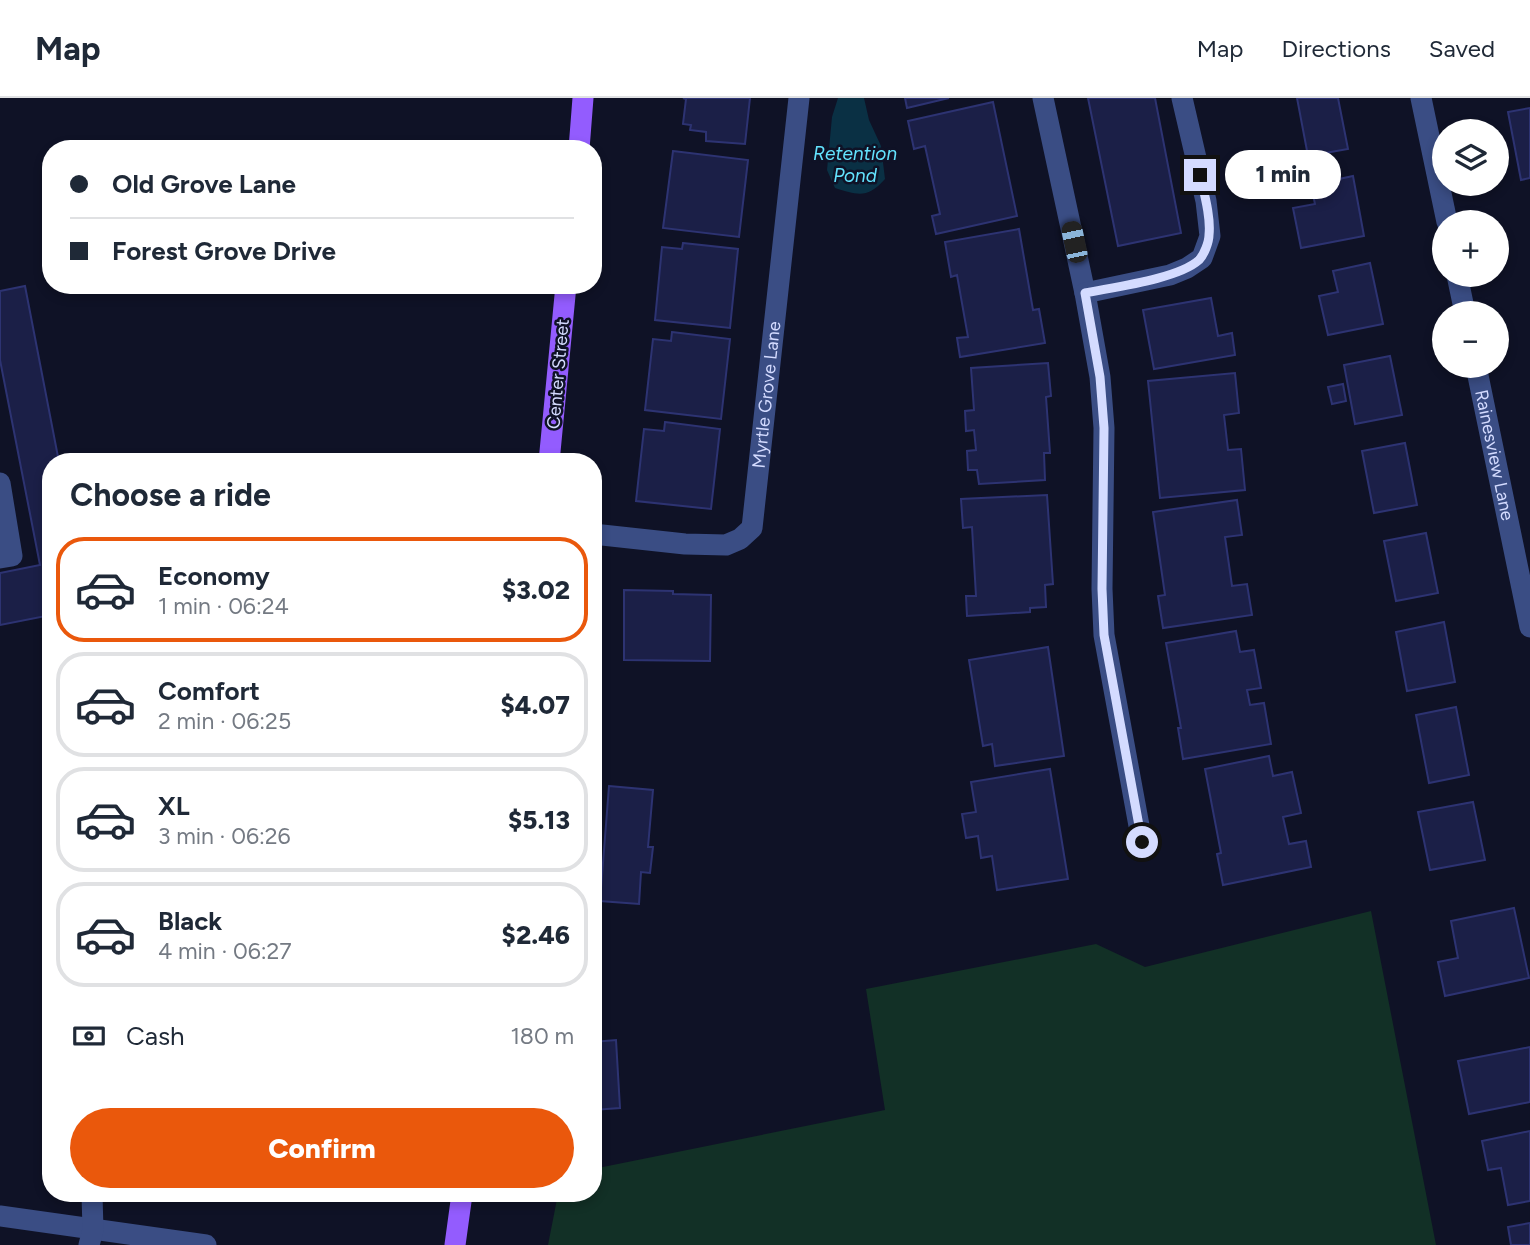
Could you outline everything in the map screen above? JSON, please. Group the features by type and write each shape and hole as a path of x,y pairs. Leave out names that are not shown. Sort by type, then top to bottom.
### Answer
{"main road":[{"path":"580,140 583,98"},
{"name":"Center Street","path":"550,453 565,294"},
{"path":"455,1245 461,1202"}],"street":[{"name":"Myrtle Grove Lane","path":"602,535 685,544 726,545 740,539 752,528 799,98"},
{"path":"1043,98 1085,293 1100,377 1104,428 1104,635 1142,842"},
{"path":"1085,293 1170,275 1202,258 1210,236 1206,201 1182,98"},
{"path":"1421,98 1444,210"},
{"name":"Rainesview Lane","path":"1478,378 1530,627"},
{"path":"0,483 12,556 0,558"},
{"path":"91,1237 92,1202"},
{"path":"0,1216 91,1237 206,1245"}],"green space":[{"path":"1371,911 1436,1245 548,1245 556,1202 602,1202 602,1167 885,1110 866,989 1096,944 1145,967"}],"water":[{"name":"Retention Pond","path":"838,98 864,98 869,120 881,146 885,179 873,190 862,194 835,188 827,170 832,117"}],"building":[{"path":"683,98 750,98 745,144 706,141 706,132 690,130 691,125 683,124 686,99"},
{"path":"905,98 949,98 907,108"},
{"path":"1088,98 1155,98 1181,233 1118,246"},
{"path":"1297,98 1338,98 1348,149 1308,156"},
{"path":"993,102 1017,216 936,234 932,216 940,214 925,146 914,149 908,121"},
{"path":"1530,108 1530,178 1521,180 1508,112"},
{"path":"673,151 748,160 739,237 663,228"},
{"path":"1353,176 1364,236 1301,248 1293,208 1315,204 1311,185"},
{"path":"1019,229 1033,310 1039,309 1045,343 960,357 957,338 968,337 957,275 951,277 945,242"},
{"path":"683,243 738,249 730,328 655,320 662,247 682,249"},
{"path":"1370,263 1383,324 1328,335 1319,296 1338,292 1333,271"},
{"path":"25,286 57,453 42,453 42,617 0,625 0,573 40,565 0,360 0,291"},
{"path":"1211,298 1218,336 1232,333 1235,355 1154,369 1143,310"},
{"path":"672,332 730,339 721,419 645,410 653,339 671,341"},
{"path":"1390,356 1402,415 1355,424 1344,365"},
{"path":"1048,363 1051,396 1046,397 1050,453 1044,453 1045,480 979,484 977,470 968,470 967,451 976,450 974,430 966,431 965,411 974,410 971,368"},
{"path":"1235,373 1239,413 1224,415 1228,450 1241,449 1245,490 1160,498 1148,381"},
{"path":"1343,384 1346,401 1332,404 1328,387"},
{"path":"665,422 720,429 711,509 636,501 644,429 664,431"},
{"path":"1405,443 1417,505 1374,513 1362,451"},
{"path":"1047,495 1053,584 1045,585 1046,607 1030,608 1030,612 967,616 966,596 976,596 972,527 963,528 961,499"},
{"path":"1237,500 1242,535 1225,537 1232,586 1247,584 1252,615 1163,628 1158,596 1165,595 1153,512"},
{"path":"1426,533 1438,593 1396,601 1384,541"},
{"path":"624,590 711,595 710,661 624,660"},
{"path":"1444,622 1455,682 1407,691 1396,632"},
{"path":"1236,631 1240,652 1254,650 1261,688 1247,690 1250,705 1264,703 1271,744 1183,759 1178,728 1181,728 1166,643"},
{"path":"1048,647 1064,756 995,766 992,744 983,746 969,660"},
{"path":"1456,707 1469,775 1429,783 1416,715"},
{"path":"1269,756 1273,776 1292,772 1301,813 1283,817 1289,844 1306,841 1311,867 1223,885 1217,854 1221,853 1205,769"},
{"path":"1050,769 1068,879 997,890 992,856 981,858 978,836 966,838 962,814 976,812 971,782"},
{"path":"609,786 653,790 648,847 653,847 650,873 641,872 639,904 602,901"},
{"path":"1473,802 1485,860 1430,870 1418,812"},
{"path":"1514,908 1529,978 1445,996 1438,962 1458,958 1451,921"},
{"path":"616,1040 620,1108 602,1109 602,1041"},
{"path":"1530,1047 1530,1102 1469,1114 1458,1061"},
{"path":"1530,1131 1530,1201 1508,1205 1501,1168 1488,1170 1482,1141"},
{"path":"1530,1223 1530,1245 1511,1245 1508,1227"}],"route":[{"path":"1142,842 1104,635 1104,428 1100,377 1085,293 1170,275 1202,258 1210,236 1200,175"}]}
